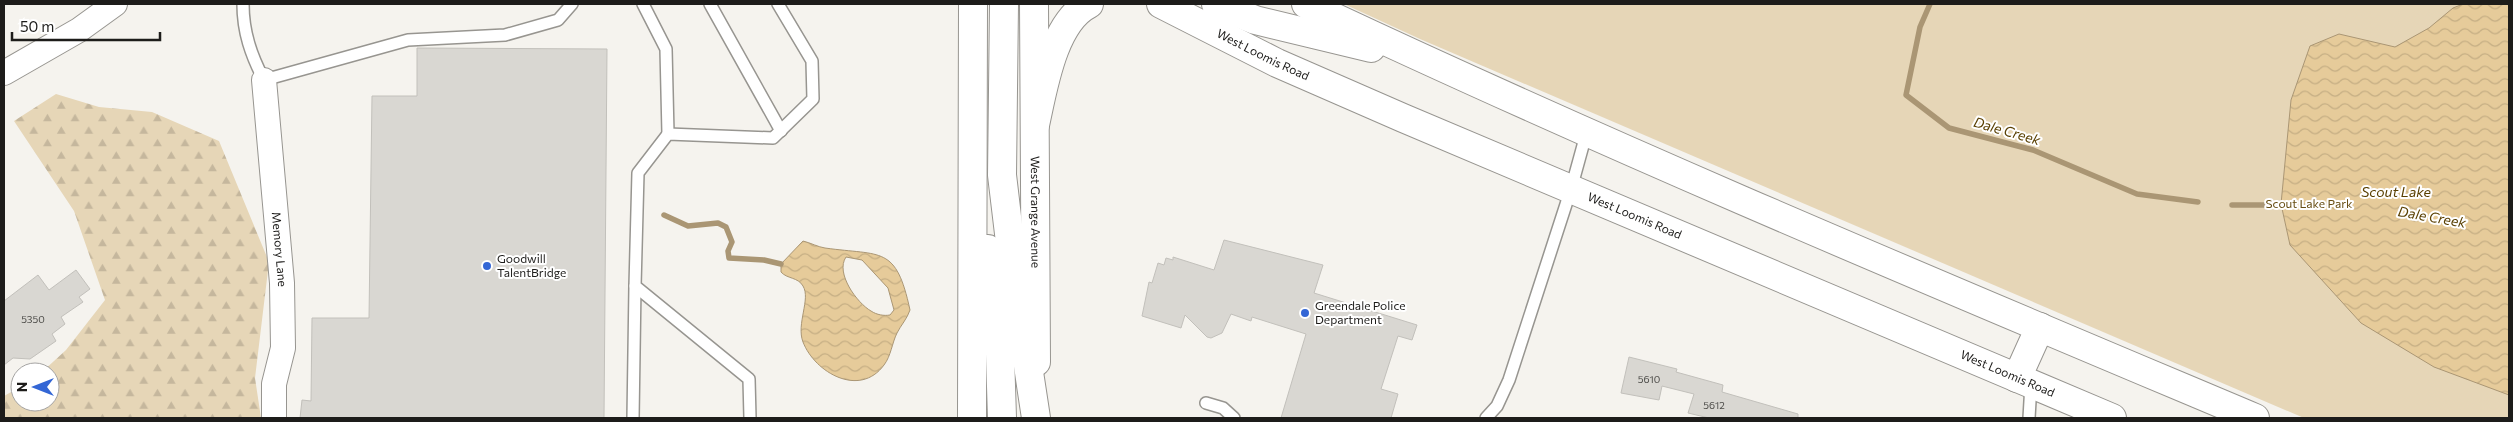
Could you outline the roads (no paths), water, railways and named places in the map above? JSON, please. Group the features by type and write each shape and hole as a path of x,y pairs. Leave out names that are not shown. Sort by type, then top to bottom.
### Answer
{"main road":[{"path":"972,418 974,4"},
{"path":"1004,4 1002,175 1013,267 1036,418"},
{"name":"West Grange Avenue","path":"1034,4 1036,418"},
{"path":"1035,124 1049,60 1067,27 1081,8 1089,4"},
{"name":"West Loomis Road","path":"1160,4 1277,63 1571,190 2112,418"},
{"path":"1216,4 1255,20 1428,62"},
{"path":"1306,4 1428,62 1587,132 2255,418"},
{"path":"973,148 1000,354 1002,418"},
{"path":"2024,381 2040,327"}],"street":[{"path":"4,73 79,30 115,4"},
{"name":"Memory Lane","path":"264,80 282,283 283,348 274,384 274,418"}],"lane":[{"path":"243,4 243,18 250,51 264,80 408,40 505,35 558,20 572,4"},
{"path":"633,418 638,173 668,134 666,50 643,4"},
{"path":"710,4 781,131"},
{"path":"668,134 773,138 813,100 812,60 778,4"},
{"path":"1486,418 1497,406 1509,380 1571,190 1587,132"},
{"path":"635,286 749,379 750,418"},
{"path":"2024,381 2029,418"},
{"path":"1206,403 1223,408 1234,418"}],"water":[{"name":"Scout Lake","path":"2463,4 2509,4 2509,395 2434,367 2361,323 2290,245 2281,204 2291,100 2310,46 2339,34 2395,47 2429,28 2453,8"},
{"path":"803,241 825,248 873,254 884,258 892,264 899,274 905,289 910,310 897,333 884,365 874,375 863,380 851,380 828,372 817,363 809,353 801,335 805,291 801,283 781,272 781,264","holes":["846,257 862,260 888,288 894,310 890,315 881,315 865,307 849,287 843,271"]}],"waterway":[{"name":"Dale Creek","path":"1930,4 1920,27 1906,95 1949,128 2033,150 2137,194 2198,202"},
{"name":"Dale Creek","path":"2232,205 2288,205"},
{"path":"664,215 688,226 718,223 726,227 732,242 728,251 729,258 764,260 781,264"}],"place":[{"name":"Goodwill TalentBridge","path":"487,266"},
{"name":"Greendale Police Department","path":"1305,313"}],"park label":[{"name":"Scout Lake Park","path":"2309,204"}]}
